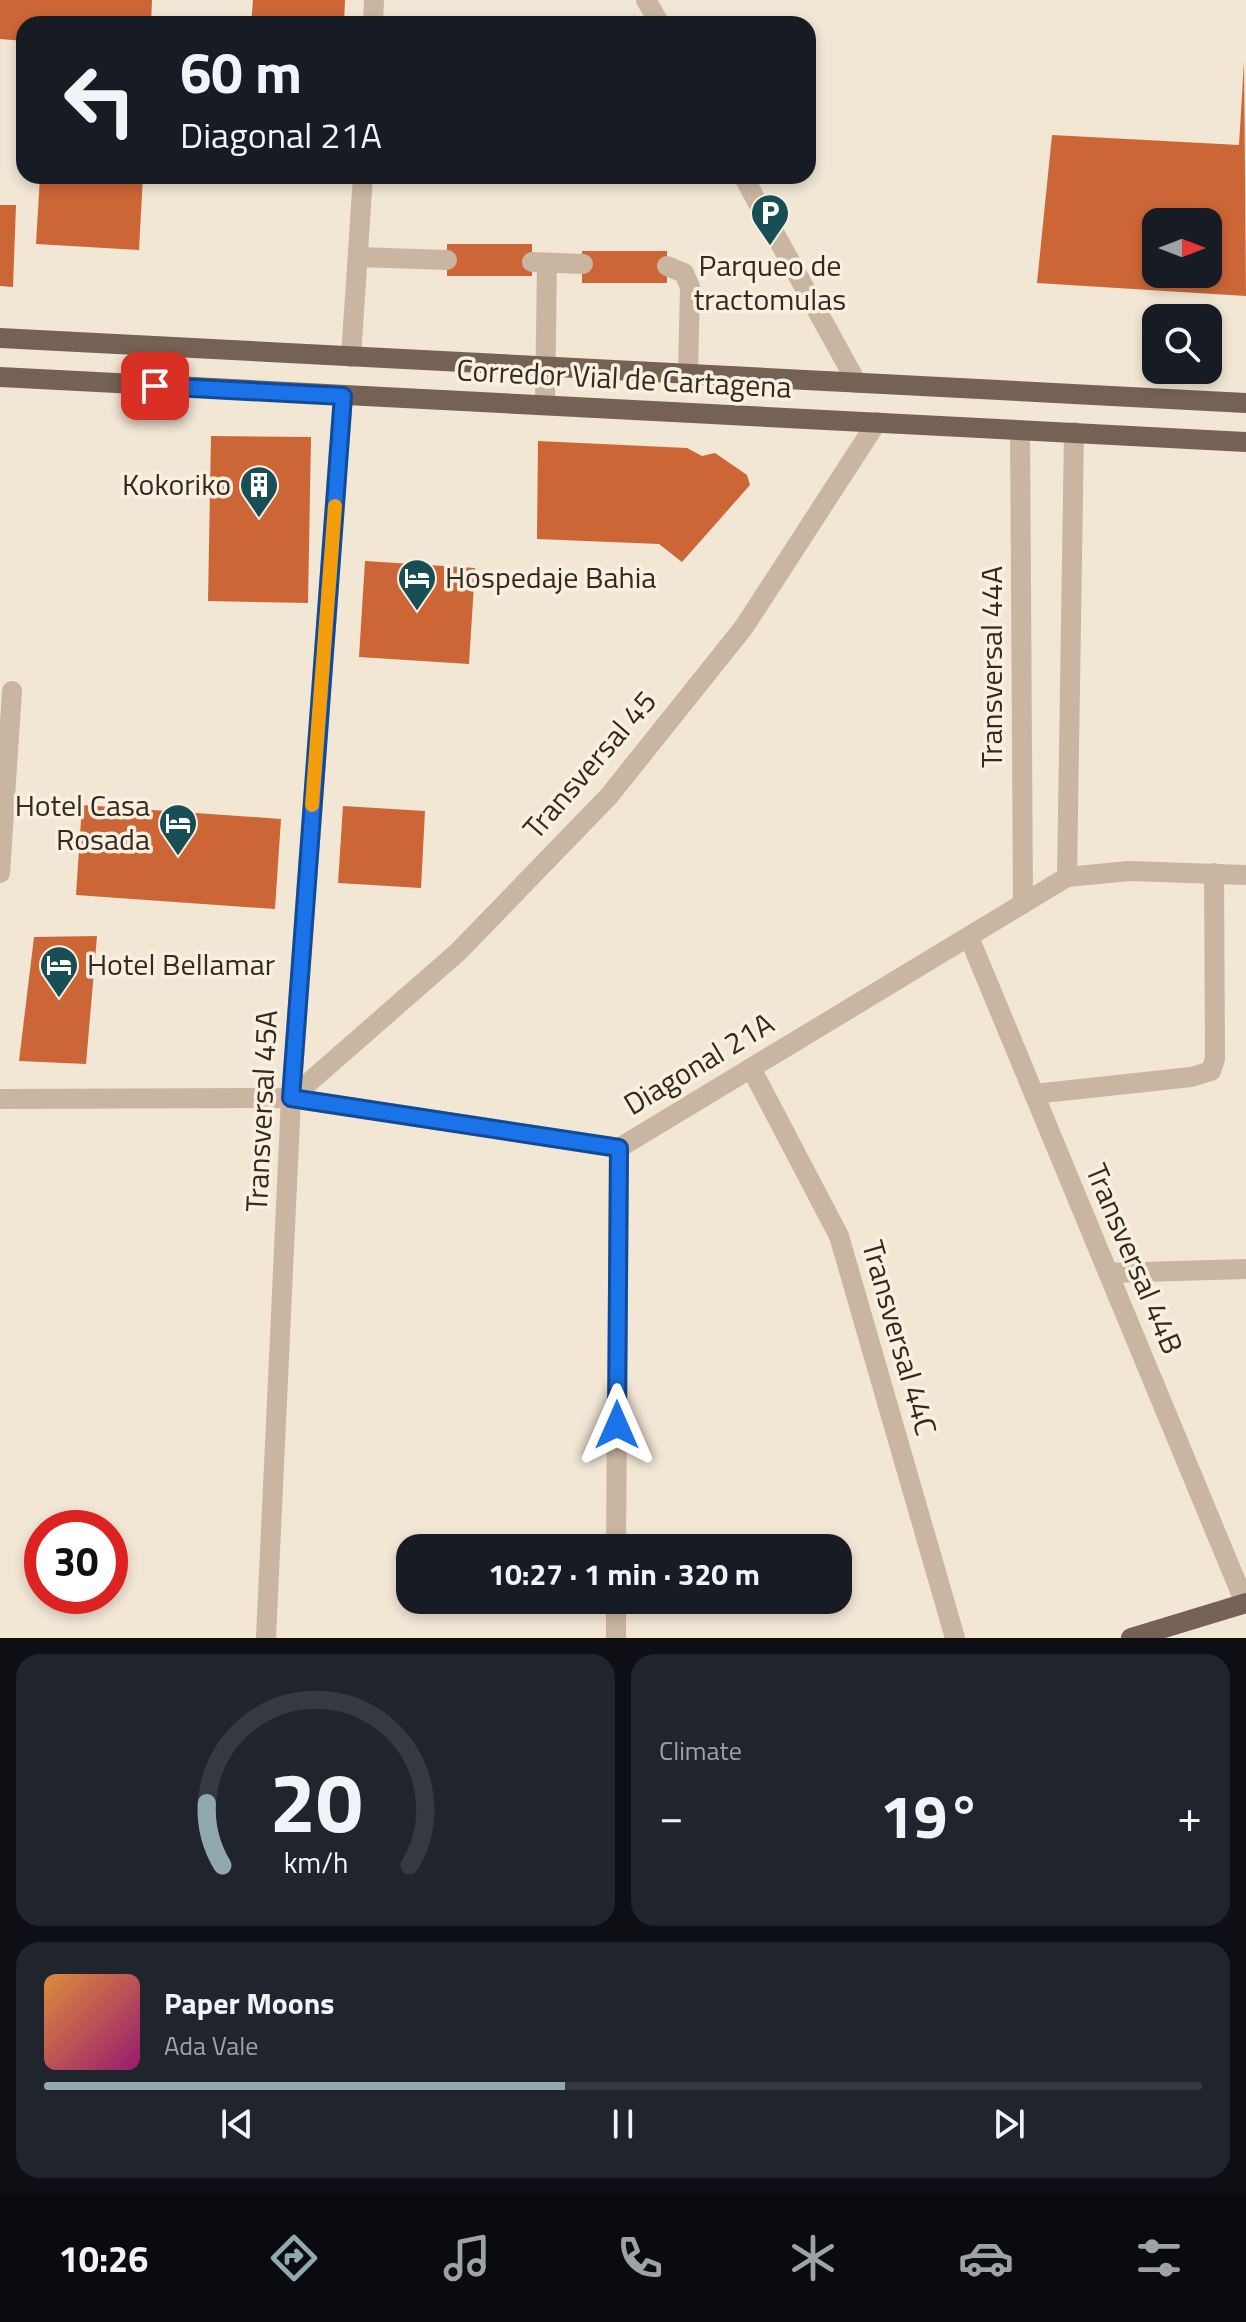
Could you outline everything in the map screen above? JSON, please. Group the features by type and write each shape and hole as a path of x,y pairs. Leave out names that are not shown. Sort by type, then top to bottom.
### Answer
{"main road":[{"name":"Corredor Vial de Cartagena","path":"0,338 1246,403"},
{"name":"Corredor Vial de Cartagena","path":"0,377 1246,442"},
{"path":"1131,1638 1246,1603"}],"street":[{"path":"351,357 363,184"},
{"path":"747,184 857,383"},
{"path":"358,257 447,260"},
{"path":"545,405 546,367 539,262 583,264"},
{"path":"667,266 684,273 690,287 688,374"},
{"name":"Transversal 45A","path":"266,1638 291,1098 343,396"},
{"name":"Transversal 45","path":"291,1098 458,952 609,796 744,627 877,422"},
{"name":"Transversal 44A","path":"1020,430 1023,904"},
{"path":"1067,877 1074,432"},
{"path":"0,873 12,691"},
{"name":"Diagonal 21A","path":"0,1099 291,1098 619,1148 1067,877 1129,871 1246,875"},
{"path":"1034,1094 1191,1077 1211,1071 1215,1059 1214,873"},
{"name":"Transversal 44B","path":"969,937 1246,1603"},
{"name":"Transversal 44C","path":"751,1068 839,1236 955,1638"},
{"path":"616,1534 619,1148"},
{"path":"1108,1273 1246,1269"},
{"path":"616,1614 616,1638"}],"building":[{"path":"0,0 152,0 151,16 16,16 16,40 0,39"},
{"path":"253,0 345,0 344,16 252,16"},
{"path":"1244,62 1246,296 1037,283 1052,135 1239,145"},
{"path":"40,184 143,184 139,250 36,244"},
{"path":"0,205 16,205 13,287 0,286"},
{"path":"447,244 532,244 532,276 447,276"},
{"path":"582,251 667,251 667,283 582,283"},
{"name":"Kokoriko","path":"211,436 311,437 308,603 208,601"},
{"path":"538,441 687,448 702,456 715,453 747,475 750,485 682,562 659,544 537,539"},
{"name":"Hospedaje Bahia","path":"365,561 475,568 469,664 359,657"},
{"name":"Hotel Casa Rosada","path":"82,805 281,819 275,909 76,895"},
{"path":"343,806 425,811 421,888 338,883"},
{"name":"Hotel Bellamar","path":"97,936 86,1064 19,1061 34,937"}],"slow traffic":[{"path":"312,805 335,506"}],"place":[{"name":"Parqueo de tractomulas","path":"770,247"},
{"name":"Kokoriko","path":"259,519"},
{"name":"Hospedaje Bahia","path":"417,612"},
{"name":"Hotel Casa Rosada","path":"178,857"},
{"name":"Hotel Bellamar","path":"59,999"}],"route":[{"path":"155,386 343,396 291,1098 619,1148 617,1425"}]}
